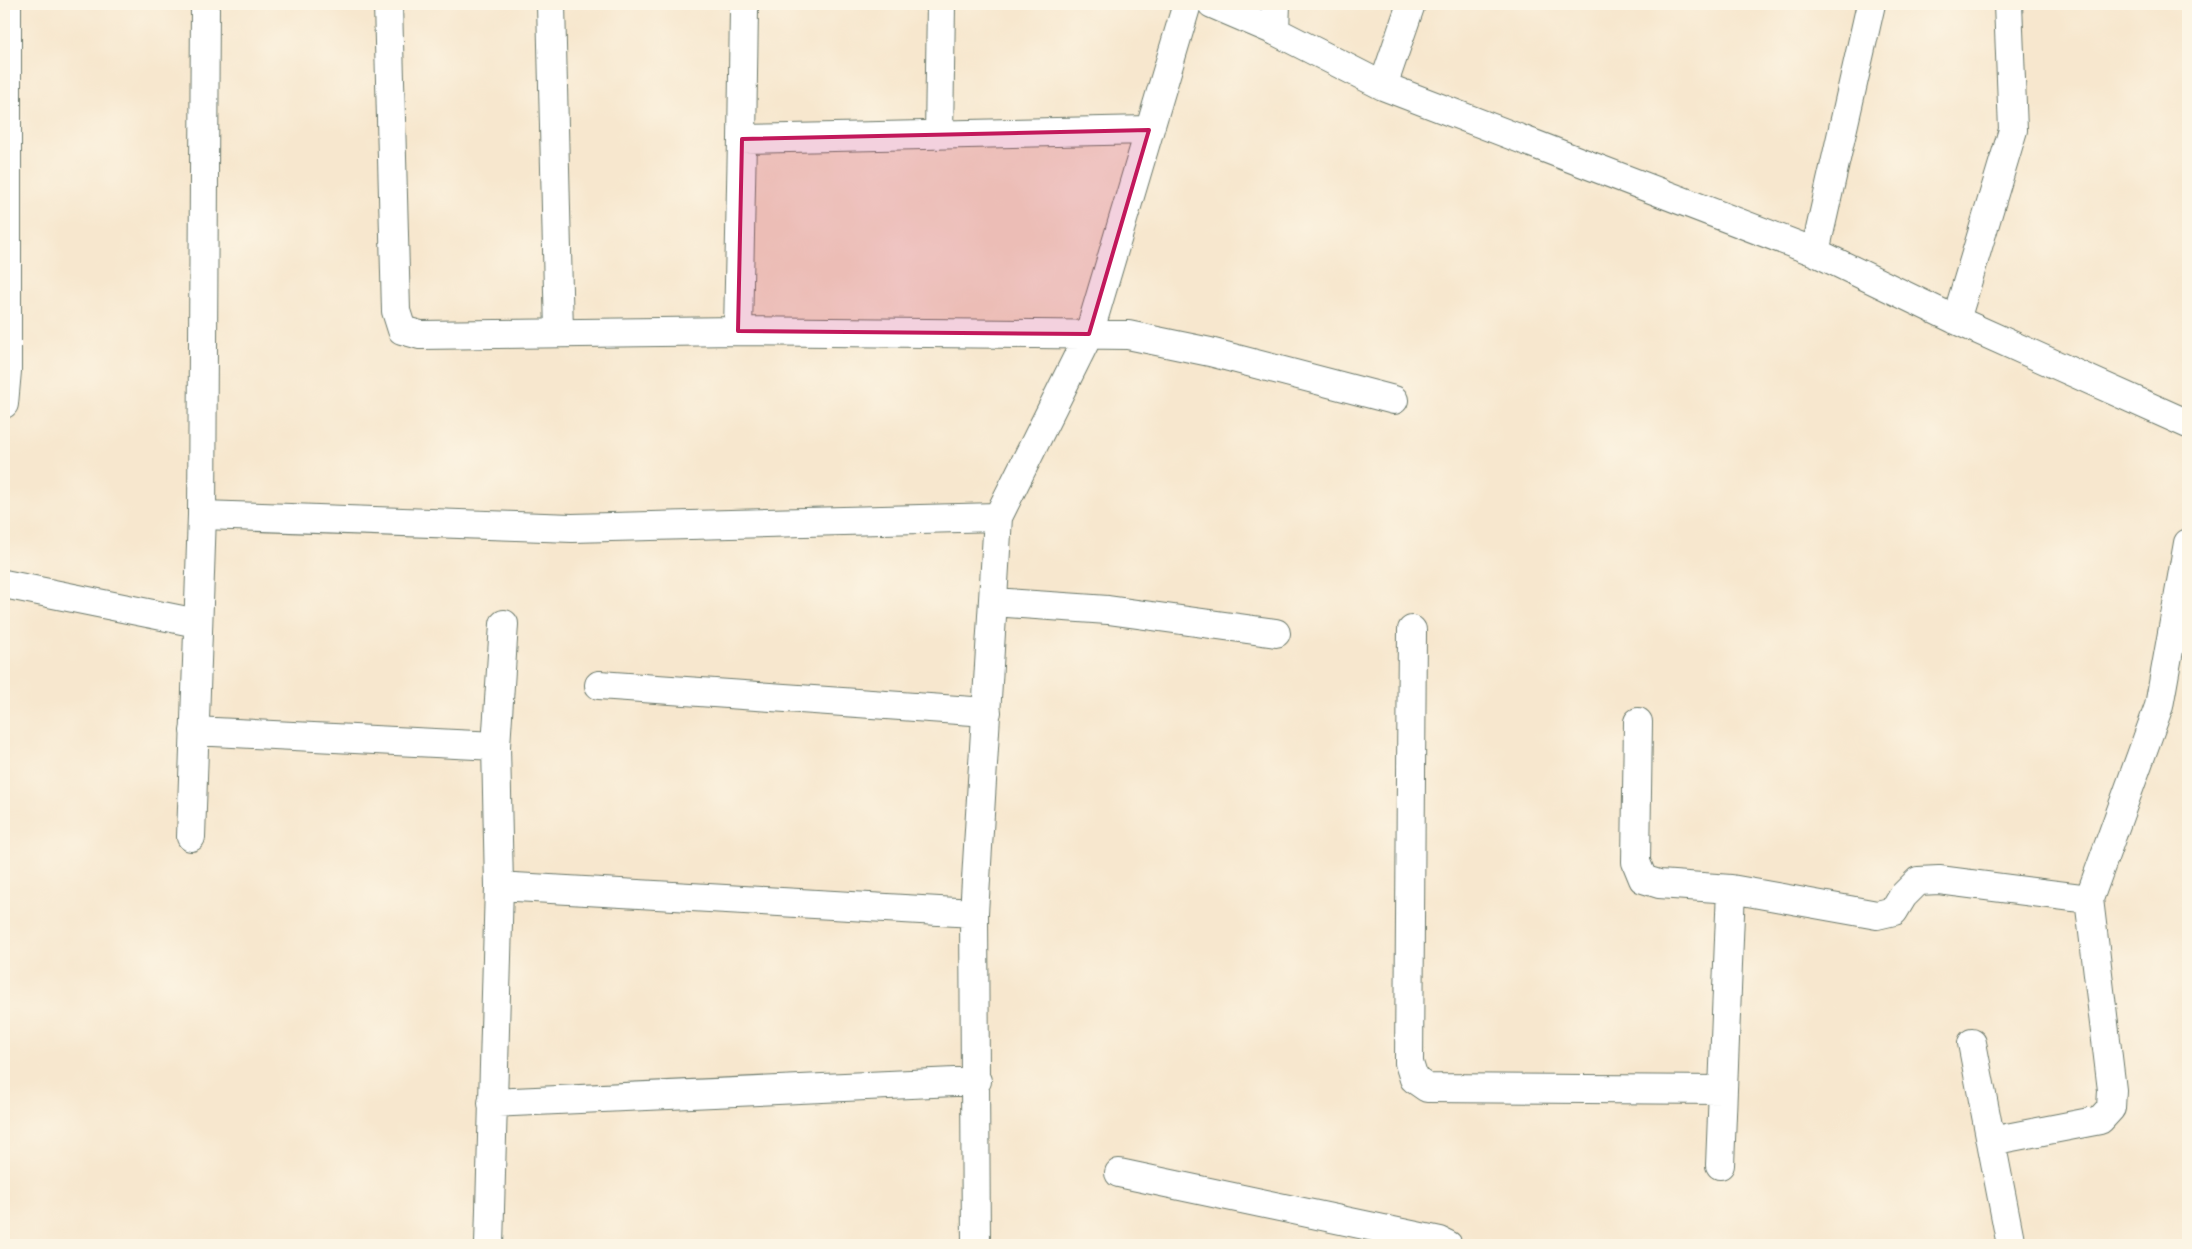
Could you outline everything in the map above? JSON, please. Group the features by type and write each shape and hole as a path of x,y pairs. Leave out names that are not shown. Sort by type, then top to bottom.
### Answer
{"street":[{"path":"4,404 7,372 7,4"},
{"path":"191,837 202,515 205,4"},
{"path":"388,4 396,311 402,330 420,335 738,331 1128,335 1210,352 1394,400"},
{"path":"550,4 559,332"},
{"path":"939,134 941,4"},
{"path":"976,1245 977,1081 974,913 998,517 1089,334 1187,4"},
{"path":"1212,4 1275,31 1383,86 1815,252 1956,320 2188,424"},
{"path":"1275,31 1276,4"},
{"path":"1383,86 1411,4"},
{"path":"1815,252 1871,4"},
{"path":"1956,320 2014,130 2008,4"},
{"path":"738,331 744,9"},
{"path":"742,139 1149,130"},
{"path":"202,515 572,528 998,517"},
{"path":"1991,1141 2100,1120 2111,1108 2112,1090 2089,899 2159,706 2188,543"},
{"path":"4,584 197,623"},
{"path":"993,602 1108,610 1276,634"},
{"path":"489,1245 499,886 496,746 504,624"},
{"path":"1412,630 1408,1063 1414,1079 1428,1088 1723,1090"},
{"path":"599,685 987,712"},
{"path":"1638,722 1636,862 1643,879 1659,884 1731,889 1877,915 1894,911 1903,896 1918,881 1939,880 2089,899"},
{"path":"194,731 496,746"},
{"path":"499,886 974,913"},
{"path":"1720,1165 1731,889"},
{"path":"1972,1043 2011,1245"},
{"path":"492,1103 977,1081"},
{"path":"1119,1173 1444,1243 1469,1245"}],"highlighted area":[{"path":"1149,130 1089,334 738,331 742,139"}]}
